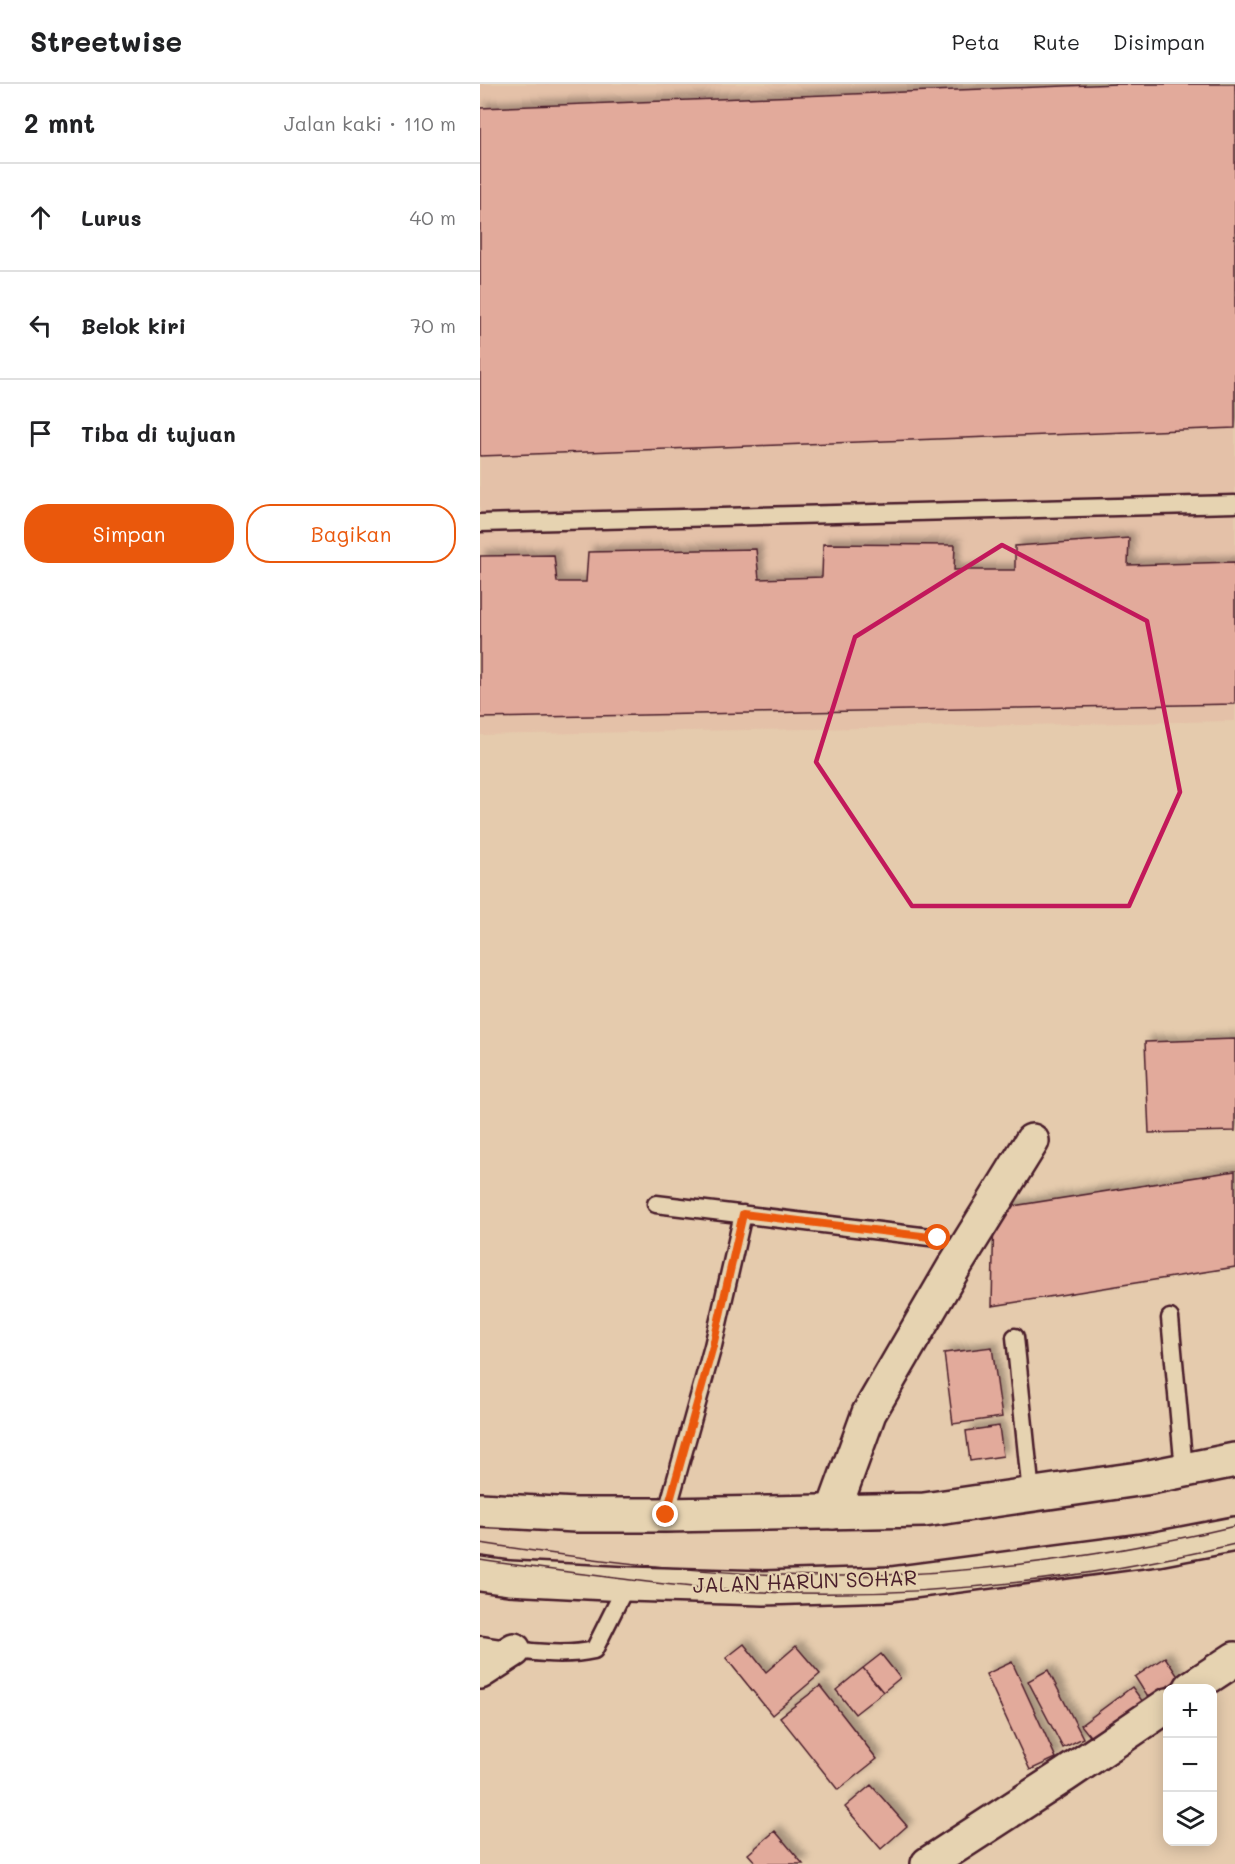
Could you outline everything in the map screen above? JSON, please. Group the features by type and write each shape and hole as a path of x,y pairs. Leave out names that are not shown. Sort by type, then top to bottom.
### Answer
{"main road":[{"path":"833,1512 869,1413 954,1267 1032,1141"},
{"path":"480,1510 576,1515 666,1515 924,1509 1145,1478 1235,1460"},
{"name":"JALAN HARUN SOHAR","path":"480,1574 509,1578 627,1584 764,1588 891,1584 1157,1549 1235,1534"},
{"path":"480,1672 514,1650"},
{"path":"1200,1684 1232,1666"},
{"path":"928,1864 1163,1708"}],"lane":[{"path":"480,523 1235,504"},
{"path":"656,1204 938,1238"},
{"path":"666,1515 713,1346 743,1214"},
{"path":"1170,1318 1184,1470"},
{"path":"1015,1337 1031,1494"},
{"path":"480,1645 514,1650 578,1654 594,1650 627,1584"}],"highlighted area":[{"path":"1002,545 1147,621 1180,792 1129,906 912,906 816,762 855,637"}],"shaded area":[{"path":"480,84 1235,84 1235,721 480,735"}],"building":[{"path":"1117,84 1235,84 1235,428 480,456 480,108"},
{"path":"1129,538 1128,565 1235,562 1235,704 480,718 480,556 554,555 557,582 586,582 588,552 756,549 759,579 822,577 823,544 955,545 954,570 1015,570 1015,546"},
{"path":"1235,1039 1235,1131 1149,1133 1145,1042"},
{"path":"1235,1171 1235,1267 992,1306 994,1209"},
{"path":"992,1347 1002,1417 953,1424 944,1353"},
{"path":"999,1426 1003,1456 970,1461 966,1431"},
{"path":"744,1644 766,1672 796,1646 820,1674 772,1715 726,1658"},
{"path":"881,1654 900,1678 883,1692 863,1668"},
{"path":"1165,1657 1179,1678 1170,1684 1163,1684 1163,1689 1149,1699 1135,1677"},
{"path":"1012,1662 1056,1758 1030,1770 986,1674"},
{"path":"863,1668 883,1692 855,1714 836,1690"},
{"path":"1048,1670 1083,1738 1063,1748 1028,1681"},
{"path":"820,1686 877,1759 838,1790 780,1717"},
{"path":"1132,1687 1143,1702 1093,1740 1081,1725"},
{"path":"871,1785 907,1826 881,1849 845,1807"},
{"path":"775,1831 803,1864 757,1864 748,1854"}],"tram line":[{"path":"480,1543 570,1556 708,1571 799,1576 894,1575 1042,1561 1139,1546 1235,1526"},
{"path":"480,1560 709,1589 865,1593 990,1585 1051,1578 1113,1569 1235,1544"}],"route":[{"path":"666,1515 713,1346 743,1214 938,1238"}]}
